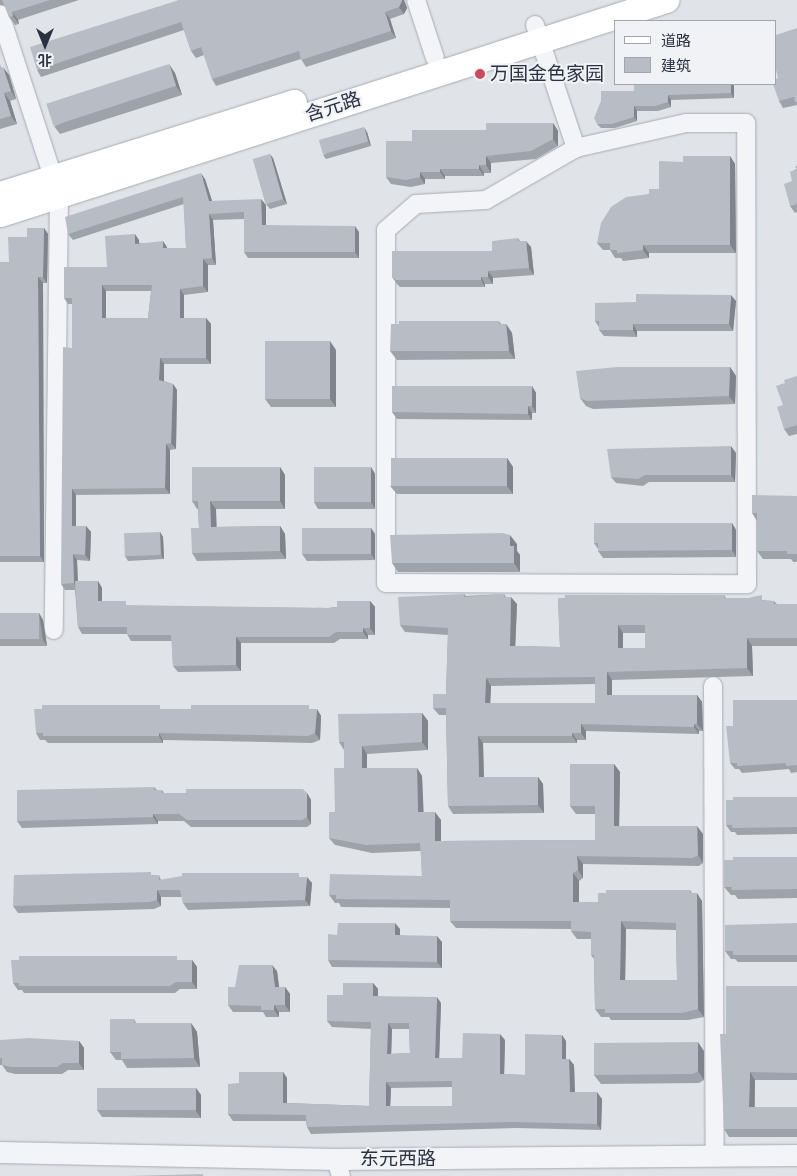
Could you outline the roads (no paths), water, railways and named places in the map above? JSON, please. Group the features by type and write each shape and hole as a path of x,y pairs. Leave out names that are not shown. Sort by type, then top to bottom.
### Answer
{"main road":[{"name":"含元路","path":"0,194 57,186 537,33 614,0"},
{"name":"含元路","path":"0,214 57,186 435,58 666,0"}],"street":[{"path":"416,0 435,58"},
{"path":"0,14 57,186 54,630"},
{"path":"537,33 576,148"},
{"path":"686,123 746,123 747,584 386,583 386,230 416,204 486,200 576,148 686,123"},
{"path":"713,686 715,1157"},
{"name":"东元西路","path":"0,1152 339,1168 797,1155"}],"place":[{"name":"万国金色家园","path":"480,74"}]}
